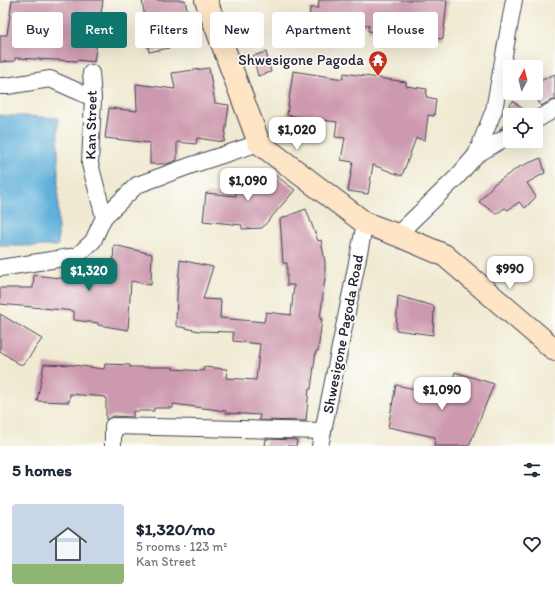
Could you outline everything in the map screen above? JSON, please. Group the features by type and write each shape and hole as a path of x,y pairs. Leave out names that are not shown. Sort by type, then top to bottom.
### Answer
{"main road":[{"path":"206,0 259,143 365,223 444,255 555,350"}],"street":[{"path":"476,155 494,110 514,0"},
{"name":"Kan Street","path":"91,73 93,98 90,164 104,217"},
{"path":"0,86 50,79 93,98"},
{"path":"543,116 555,109"},
{"path":"397,235 457,177 476,155 503,139"},
{"path":"0,268 76,256 93,241 104,217 137,185 259,143"},
{"name":"Shwesigone Pagoda Road","path":"322,438 365,223"},
{"path":"113,446 113,426 322,438"}],"water":[{"path":"0,115 58,118 58,246 0,246"}],"building":[{"path":"12,0 103,0 101,12 71,12 71,48 96,48 94,62 15,58 15,61 0,62 0,35 7,35"},
{"path":"142,0 185,0 188,12 144,12"},
{"path":"319,0 447,0 443,39 438,38 438,12 373,12 373,32 368,31 369,25 365,25 365,12 310,12 310,8 318,8"},
{"path":"148,48 169,48 149,52"},
{"path":"266,52 271,72 258,76 253,56"},
{"path":"209,68 215,103 229,105 224,142 197,138 196,144 177,142 177,160 167,164 150,164 150,143 105,138 109,108 137,111 136,84 175,89 172,73"},
{"path":"293,71 343,79 344,73 406,82 406,86 427,89 426,97 436,99 434,116 428,115 425,140 416,138 402,176 373,165 368,194 348,191 353,162 341,160 345,138 335,137 337,122 287,115"},
{"path":"555,74 555,100 541,106 538,100 543,100 543,80"},
{"path":"513,101 522,108 508,108"},
{"path":"541,158 545,173 527,183 536,197 525,208 519,202 508,210 505,208 496,214 479,202 494,184 519,167"},
{"path":"275,175 295,190 262,228 242,229 242,225 203,221 206,193 236,196 235,176"},
{"path":"306,209 318,241 321,240 325,262 325,278 318,351 316,351 311,389 309,389 306,421 259,420 260,415 226,413 226,411 173,404 173,408 154,408 154,411 133,411 133,417 113,416 106,420 106,397 70,394 69,402 37,401 44,364 73,365 104,369 105,364 130,365 130,367 173,367 173,369 203,371 204,367 227,369 226,378 256,380 260,344 233,341 233,332 199,331 176,326 180,260 213,267 203,299 221,300 220,318 264,322 266,312 291,315 294,285 287,285 287,263 283,263 280,219"},
{"path":"114,245 152,254 151,285 131,281 128,330 98,325 98,323 74,320 74,311 0,304 0,288 33,288 34,275 68,279 68,281 112,281"},
{"path":"398,296 434,306 433,335 396,330"},
{"path":"0,314 42,339 24,364 19,364 0,351"},
{"path":"455,372 494,384 469,446 434,446 435,437 388,427 396,385 448,396"},
{"path":"266,439 297,440 296,446 265,446"}],"place":[{"name":"Shwesigone Pagoda","path":"378,77"}]}
